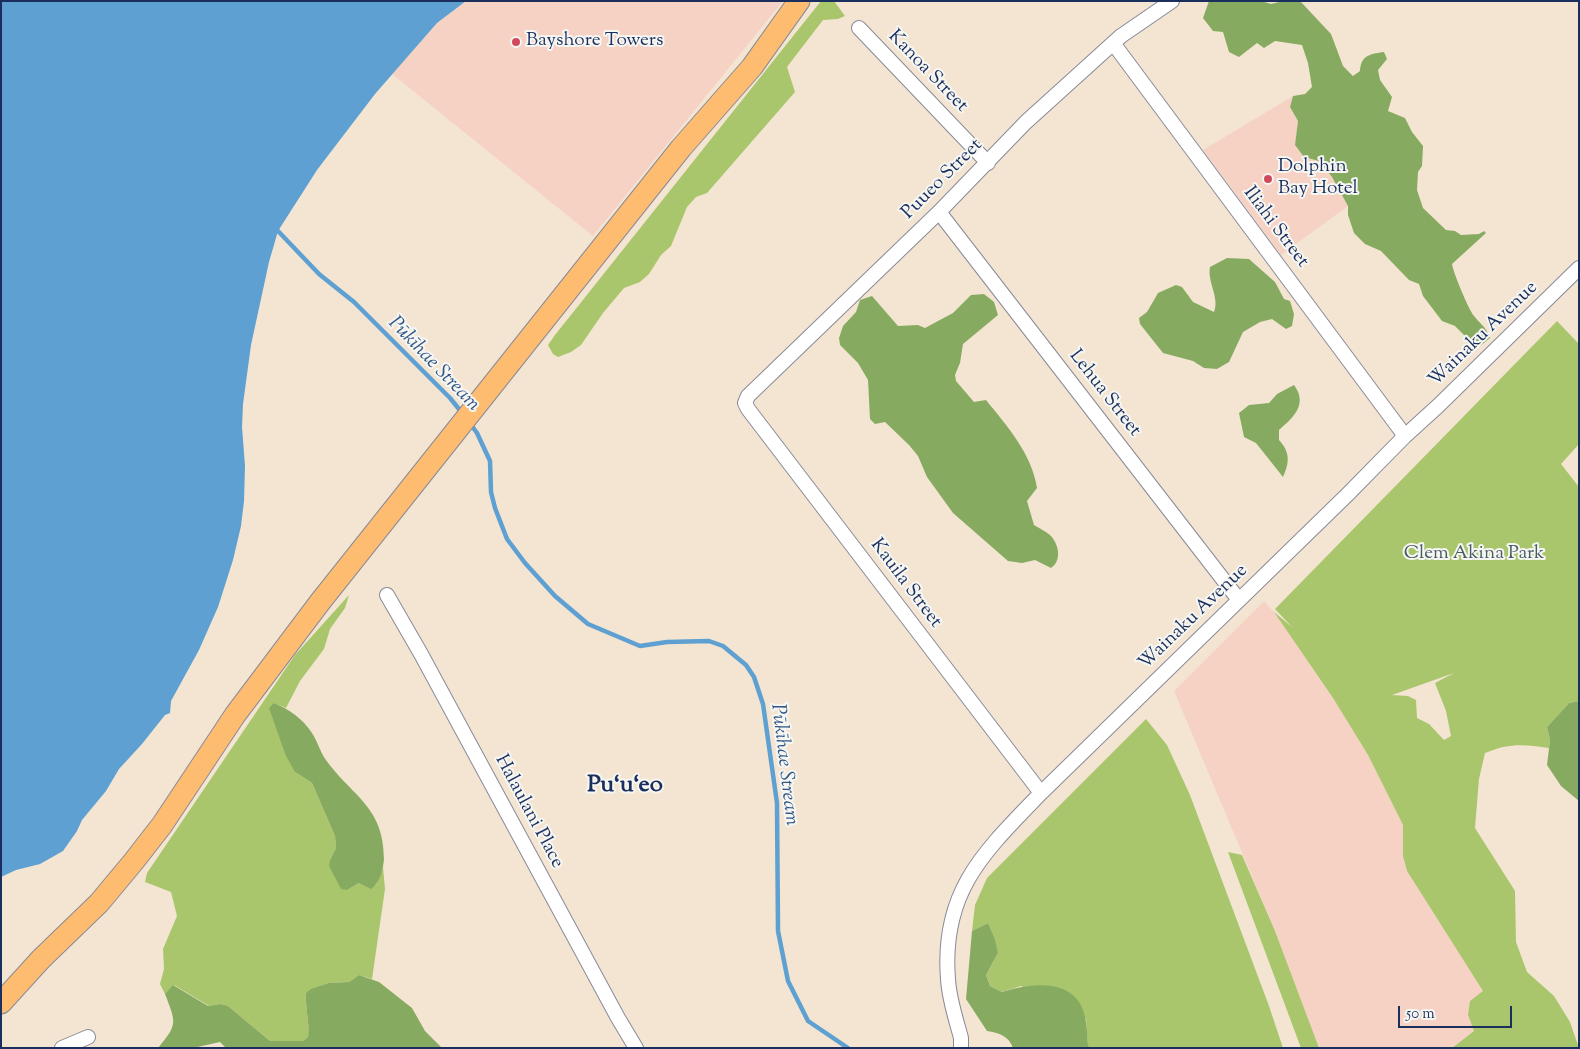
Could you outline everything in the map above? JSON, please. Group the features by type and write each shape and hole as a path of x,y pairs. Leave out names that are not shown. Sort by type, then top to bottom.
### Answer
{"main road":[{"path":"1,1003 41,959 99,903 134,861 162,825 235,715 320,602 681,148 752,67 799,1"},
{"path":"1,983 41,959"}],"street":[{"name":"Puueo Street","path":"748,396 939,212 1026,122 1113,43 1172,1"},
{"name":"Kanoa Street","path":"859,28 988,163"},
{"name":"Iliahi Street","path":"1113,43 1405,436"},
{"name":"Lehua Street","path":"939,212 1239,600"},
{"name":"Wainaku Avenue","path":"961,1048 961,1038 948,980 949,931 954,909 972,871 992,844 1405,436 1579,268"},
{"name":"Kauila Street","path":"748,396 745,403 748,409 1041,794"},
{"name":"Halaulani Place","path":"387,595 636,1048"},
{"path":"62,1048 88,1037"}],"shaded area":[{"path":"466,1 783,1 593,236 392,74 437,23"},
{"path":"1293,96 1290,107 1298,121 1295,145 1304,157 1319,161 1332,177 1348,206 1281,255 1203,150"},
{"path":"1264,601 1274,612 1333,698 1368,755 1403,825 1403,856 1407,871 1484,991 1468,1015 1474,1031 1452,1048 1319,1048 1275,931 1174,691"}],"green space":[{"path":"821,1 834,1 845,16 838,19 823,20 787,67 795,92 707,193 696,197 687,207 671,246 661,255 649,274 640,282 624,288 603,313 581,345 571,352 558,357 553,354 548,345 555,335"},
{"path":"1209,1 1261,1 1271,4 1283,1 1300,1 1331,34 1343,66 1353,76 1360,71 1364,58 1384,52 1387,59 1378,70 1380,80 1392,97 1388,111 1405,118 1412,132 1423,146 1422,166 1418,172 1417,190 1423,208 1446,230 1455,231 1461,235 1479,234 1484,231 1486,233 1452,264 1468,306 1485,328 1490,338 1480,346 1467,344 1465,336 1455,326 1442,321 1423,296 1419,284 1409,280 1381,251 1365,244 1354,233 1348,215 1348,206 1332,177 1319,161 1304,157 1295,145 1298,121 1290,107 1293,96 1305,94 1312,87 1308,63 1302,45 1275,41 1264,48 1257,43 1239,57 1229,52 1223,32 1213,31 1203,18"},
{"path":"1227,258 1249,259 1275,282 1284,299 1290,301 1294,314 1292,326 1286,329 1272,319 1260,322 1243,332 1229,362 1217,369 1204,368 1193,361 1163,353 1140,324 1139,318 1147,312 1158,293 1176,285 1182,287 1193,302 1214,312 1215,296 1210,278 1210,267"},
{"path":"984,294 994,302 998,315 963,344 960,363 955,375 956,381 974,402 986,400 1010,430 1024,452 1030,464 1037,488 1027,501 1034,525 1051,536 1057,548 1057,561 1051,568 1035,560 1022,563 1008,561 953,513 927,477 918,456 909,445 885,422 875,424 870,419 868,380 858,363 840,345 839,338 843,326 856,312 860,300 872,296 898,326 918,325 925,328 953,313 971,295"},
{"name":"Clem Akina Park","path":"1557,321 1579,344 1579,444 1561,464 1579,487 1579,701 1569,703 1547,727 1550,740 1549,748 1516,745 1501,747 1485,753 1479,779 1475,828 1515,891 1516,942 1527,972 1554,996 1570,1022 1579,1048 1452,1048 1474,1031 1468,1015 1470,1001 1483,991 1407,871 1403,856 1403,825 1368,755 1333,698 1274,612 1292,627 1275,609","holes":["1454,673 1435,683 1446,711 1451,736 1444,740 1429,724 1417,718 1416,700 1408,696 1392,695"]},
{"path":"1294,385 1300,398 1297,410 1279,430 1279,440 1288,457 1283,477 1256,443 1244,437 1239,413 1249,405 1269,403 1277,394"},
{"path":"349,595 345,608 330,629 324,649 300,681 286,708 274,703 295,772 312,783 335,836 336,848 330,860 347,890 359,883 376,885 383,867 385,889 372,979 359,975 349,982 329,983 306,993 308,1037 303,1041 270,1041 228,1006 221,1004 209,1006 174,985 165,994 160,984 164,969 163,949 177,916 171,892 145,882 147,873 295,655"},
{"path":"1579,701 1579,801 1561,786 1547,765 1550,740 1547,727 1569,703"},
{"path":"274,703 290,711 304,723 314,736 326,760 373,815 383,841 384,859 377,883 371,889 359,883 347,890 341,889 329,866 336,848 335,836 312,783 295,772 286,756 269,708"},
{"path":"1146,719 1167,745 1190,795 1283,1048 1090,1048 1088,1045 1086,1019 1021,986 1002,992 990,986 986,975 998,953 988,923 972,931 975,905 987,878"},
{"path":"1228,852 1242,855 1275,931 1319,1048 1301,1048"},
{"path":"988,923 998,953 986,975 990,986 1002,992 1022,987 1043,985 1063,989 1072,994 1084,1012 1090,1048 1013,1048 1003,1036 987,1031 966,999 972,931"},
{"path":"359,975 379,982 412,1008 425,1031 442,1048 226,1048 220,1042 193,1048 158,1048 172,1028 173,1018 165,994 173,985 208,1006 221,1004 228,1006 270,1041 303,1041 308,1037 306,993 311,989 329,983 349,982"}],"water":[{"path":"1,1 466,1 437,23 375,94 317,170 278,231 269,262 251,345 243,404 242,427 245,466 241,526 233,560 218,607 199,650 171,701 170,713 165,715 119,769 106,791 82,820 63,851 40,864 16,870 1,877"}],"waterway":[{"name":"Pūkīhae Stream","path":"278,231 319,274 354,302 450,398 463,414"},
{"name":"Pūkīhae Stream","path":"469,422 477,433 490,461 491,492 507,539 525,563 555,596 588,624 640,646 667,642 709,641 723,646 746,665 754,677 763,704 777,803 778,931 788,981 808,1021 848,1048"}],"place":[{"name":"Bayshore Towers","path":"516,42"},
{"name":"Dolphin Bay Hotel","path":"1268,179"}],"district":[{"name":"Pu‘u‘eo","path":"625,787"}]}
